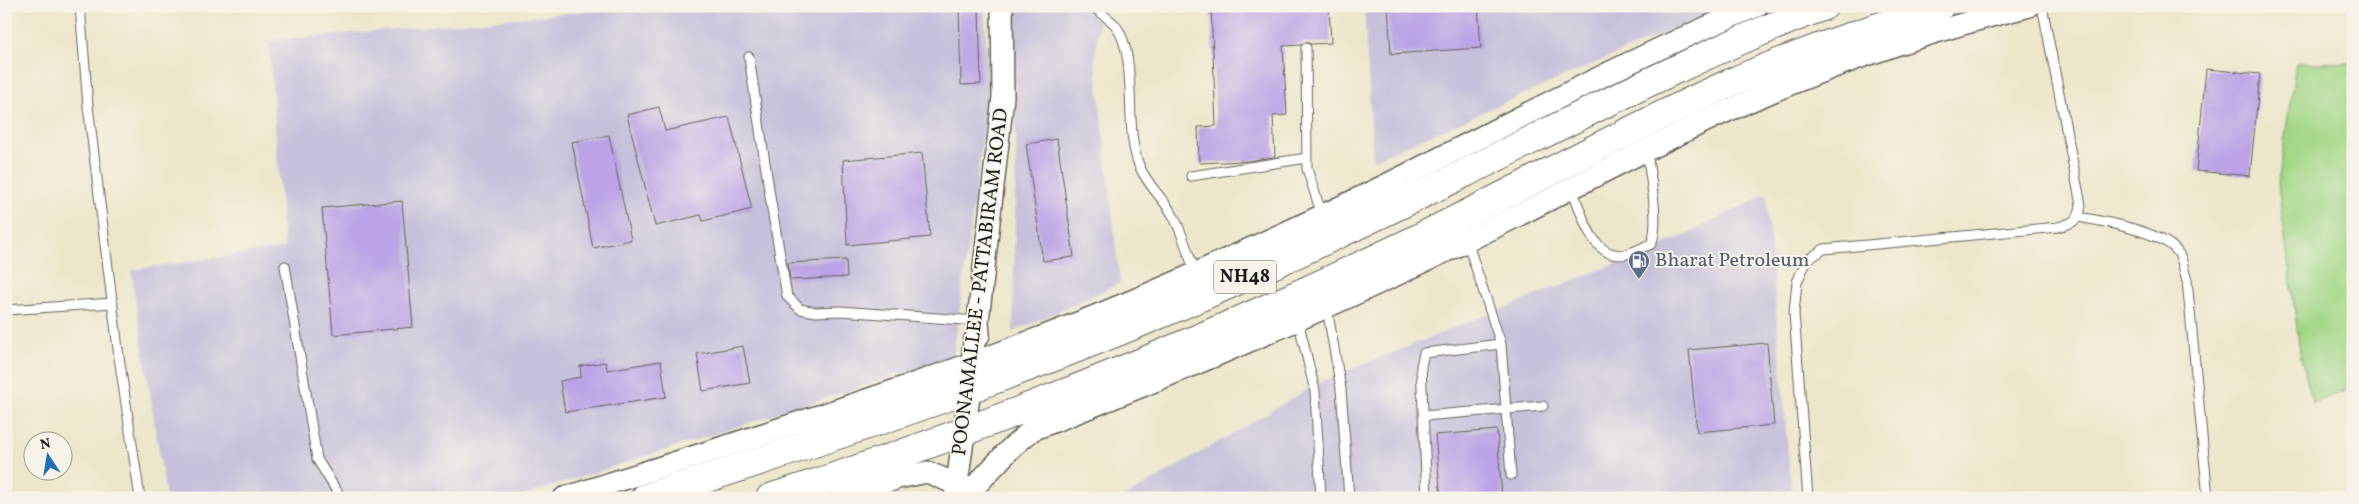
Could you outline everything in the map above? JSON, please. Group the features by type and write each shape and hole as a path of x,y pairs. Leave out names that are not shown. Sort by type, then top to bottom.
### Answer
{"highway":[{"name":"NH48","path":"645,498 862,428 976,374 1028,368 1228,285 1380,214 1685,64 1824,6"},
{"name":"NH48","path":"770,498 901,455 1132,366 1299,294 1403,245 1732,82 1846,38 1940,6"}],"street":[{"name":"POONAMALLEE - PATTABIRAM ROAD","path":"960,494 976,374 983,342 979,328 1002,97 1002,6"},
{"path":"564,498 863,402 976,374 1079,322 1196,273 1322,215 1630,63 1757,6"},
{"path":"901,455 960,494 1032,430 1188,368 1327,308 1467,241 1646,150 1726,112 1825,70 1892,47 2029,6"},
{"path":"840,498 898,478 927,472"}],"lane":[{"path":"80,6 88,106 140,498"},
{"path":"1093,6 1116,27 1126,50 1132,134 1138,164 1149,186 1174,218 1196,273"},
{"path":"1808,498 1794,313 1797,282 1807,260 1824,249 2058,228 2073,223 2079,217 2081,205 2042,6"},
{"path":"1306,48 1307,170 1322,215"},
{"path":"749,57 787,296 800,309 816,312 840,311 979,328"},
{"path":"1572,188 1592,236 1601,249 1611,255 1625,254 1651,244 1656,234 1646,150"},
{"path":"1192,176 1307,158"},
{"path":"2079,217 2129,226 2156,237 2178,253 2187,280 2208,498"},
{"path":"1467,241 1501,344 1510,475"},
{"path":"285,266 317,459 341,498"},
{"path":"6,310 113,303"},
{"path":"1327,308 1341,389 1348,498"},
{"path":"1298,320 1315,391 1321,498"},
{"path":"1427,498 1421,366 1424,353 1501,344"},
{"path":"1423,416 1543,406"}],"shaded area":[{"path":"646,6 984,6 989,90 953,357 516,498 166,498 131,270 284,248 269,41"},
{"path":"1014,6 1100,6 1095,60 1120,283 1013,332 1016,146"},
{"path":"1364,6 1727,6 1373,160"},
{"path":"1766,194 1792,498 1123,498 1322,381 1682,237"}],"green space":[{"path":"2296,63 2353,63 2353,388 2313,403 2301,358 2278,184"}],"building":[{"path":"959,6 979,6 981,84 961,85"},
{"path":"1211,6 1329,6 1331,43 1311,44 1305,42 1301,45 1283,46 1287,115 1273,116 1275,157 1246,161 1199,163 1198,127 1216,126"},
{"path":"1388,6 1478,6 1481,48 1391,54"},
{"path":"2206,69 2260,74 2250,176 2196,171"},
{"path":"659,107 665,131 729,117 752,209 703,221 701,215 655,226 627,115"},
{"path":"609,135 631,240 593,248 572,142"},
{"path":"1057,139 1074,257 1043,261 1026,144"},
{"path":"922,153 930,237 847,245 843,160"},
{"path":"402,201 413,327 333,335 322,208"},
{"path":"846,260 847,277 790,280 788,263"},
{"path":"1767,343 1774,425 1697,432 1689,350"},
{"path":"743,346 750,383 703,391 697,354"},
{"path":"661,361 666,397 565,412 560,381 581,377 580,366 606,362 607,370"},
{"path":"1497,430 1502,498 1441,498 1435,435"}],"place":[{"name":"Bharat Petroleum","path":"1639,280"}]}
